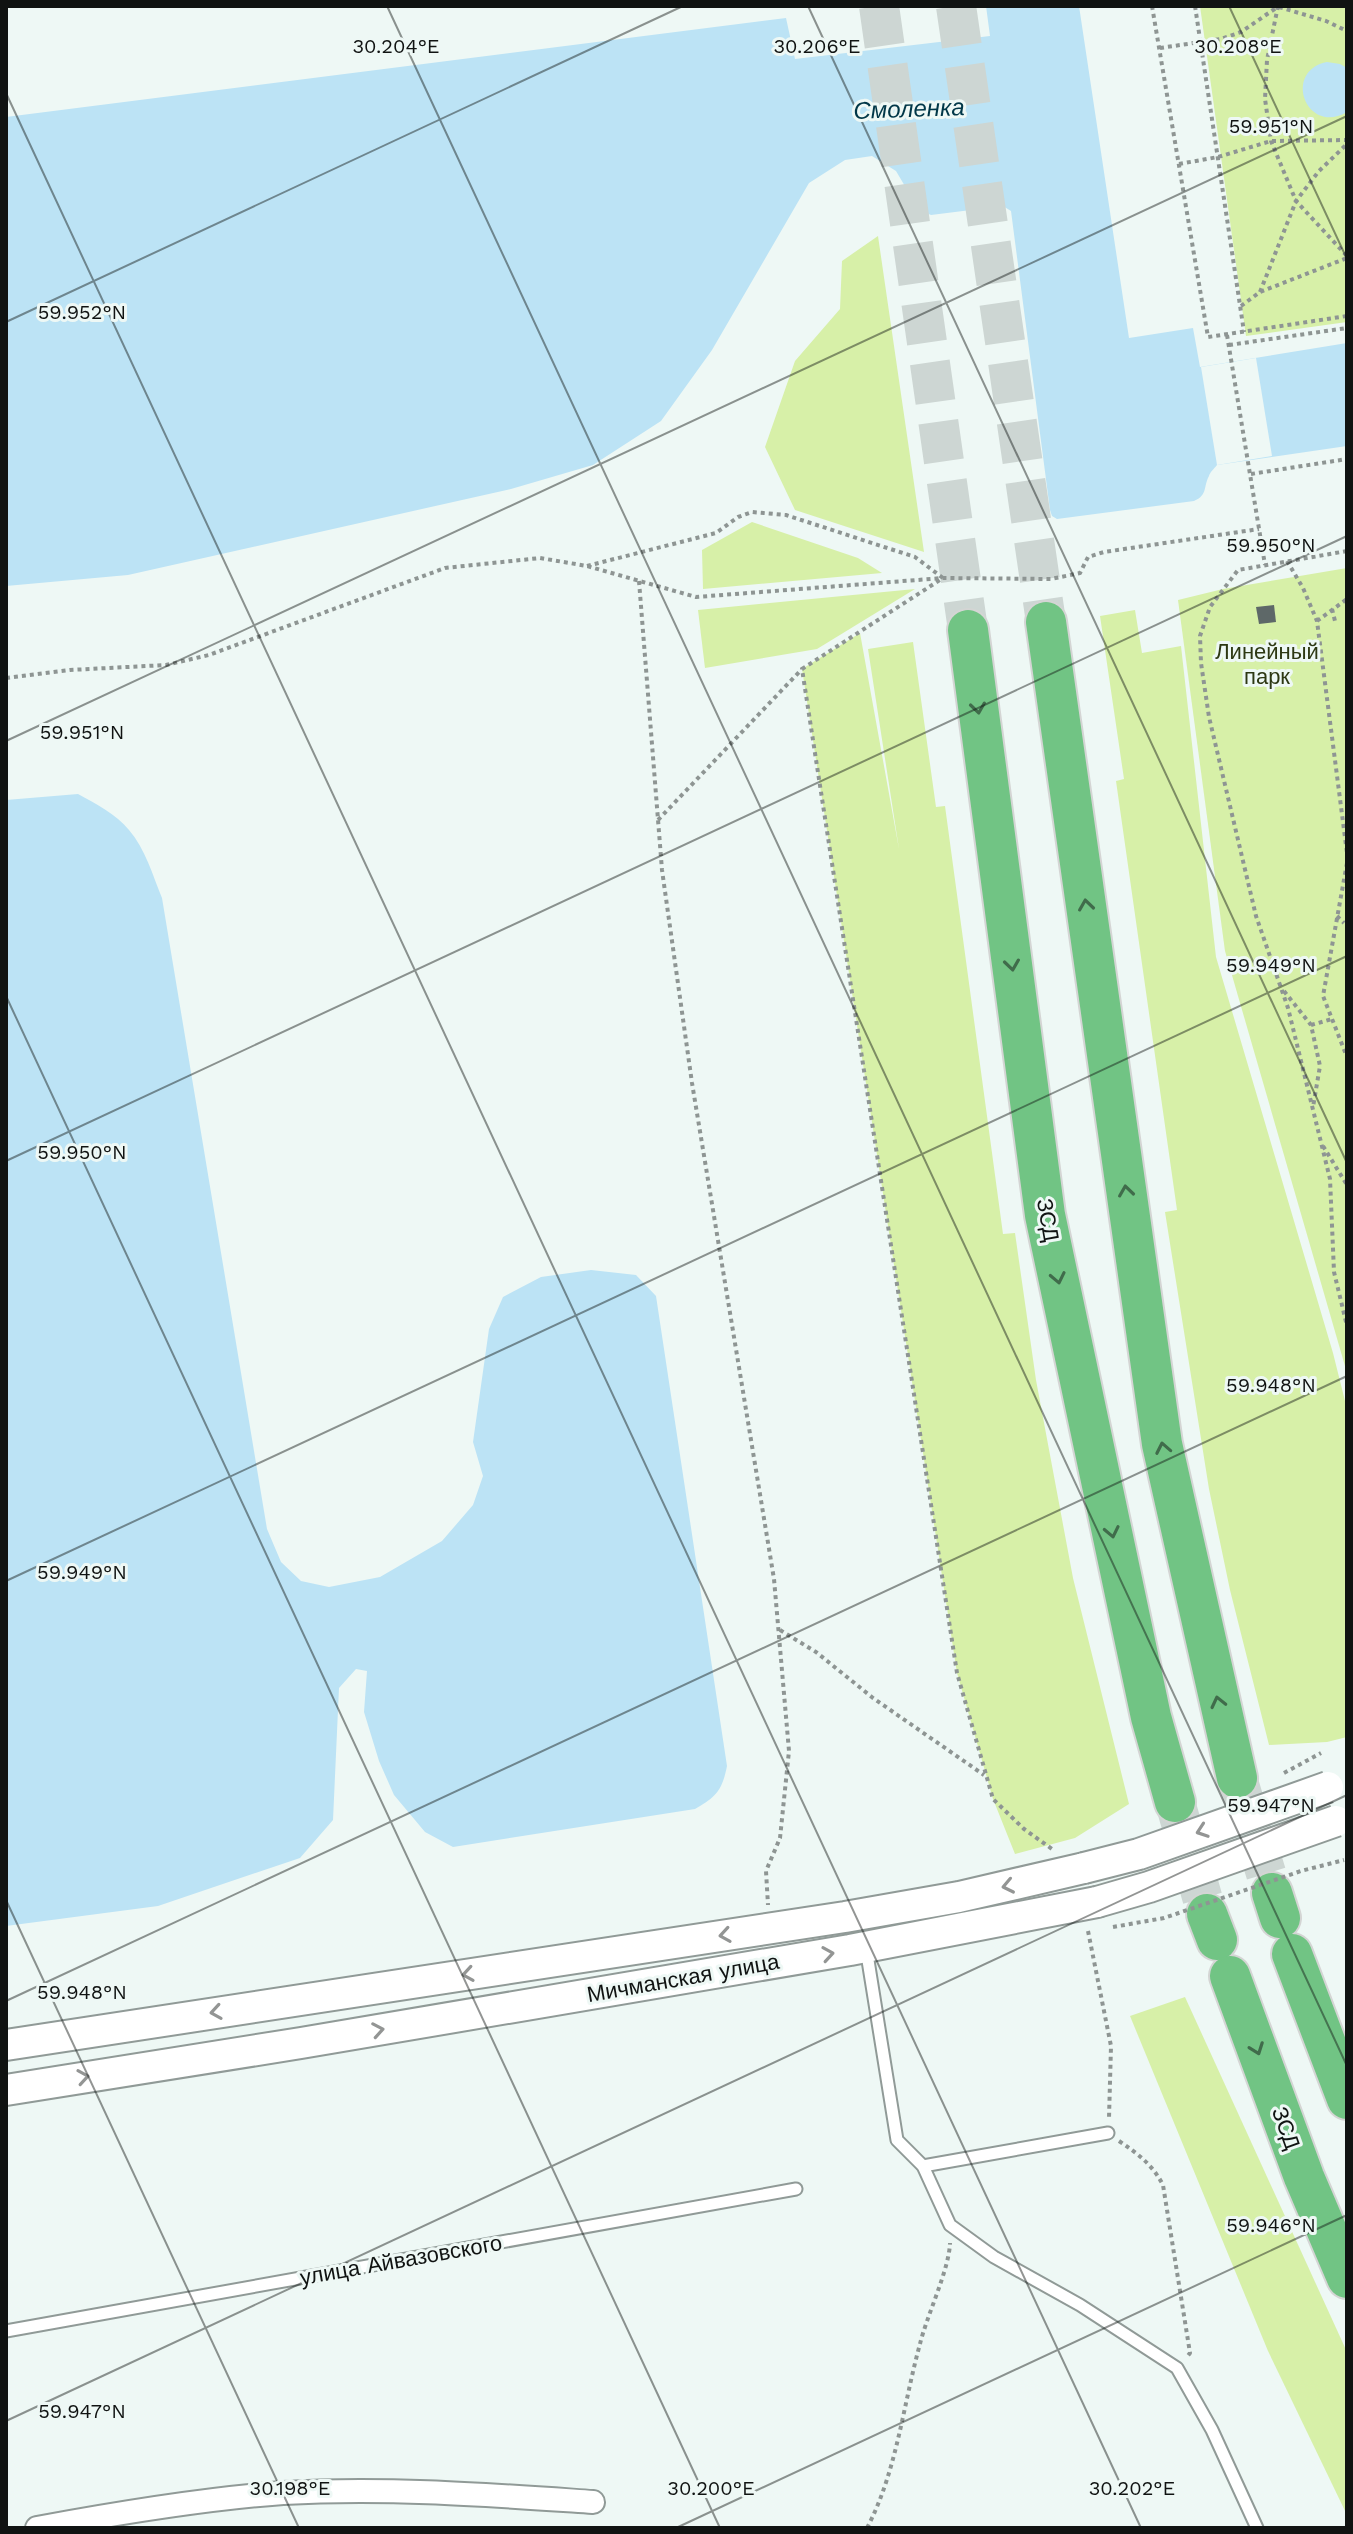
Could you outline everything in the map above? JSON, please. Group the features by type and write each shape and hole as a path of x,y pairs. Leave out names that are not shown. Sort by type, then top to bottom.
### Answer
{"highway":[{"path":"1046,622 1162,1444 1237,1778"},
{"name":"ЗСД","path":"968,630 1045,1215 1151,1717 1175,1802"},
{"path":"1281,1921 1347,2099"},
{"name":"ЗСД","path":"1218,1943 1304,2177 1347,2278"}],"main road":[{"name":"Мичманская улица","path":"6,2045 959,1897 1139,1854 1338,1783"},
{"name":"Мичманская улица","path":"6,2090 866,1947 1102,1915 1149,1887 1341,1819"}],"street":[{"path":"37,2528 230,2498 283,2493 411,2491 593,2502"}],"lane":[{"path":"866,1947 897,2140 923,2166 950,2225 994,2257 1080,2305 1177,2368 1212,2430 1257,2528"},
{"path":"923,2166 1108,2133"},
{"name":"улица Айвазовского","path":"6,2331 796,2189"}],"path":[{"path":"1152,6 1208,337 1347,316"},
{"path":"1195,6 1244,332"},
{"path":"1160,48 1221,39 1241,32 1278,6"},
{"path":"1278,6 1347,31"},
{"path":"1241,306 1260,292 1347,257 1296,201 1271,141 1265,99 1267,60 1278,6"},
{"path":"1179,164 1218,157 1271,141 1347,142"},
{"path":"1260,292 1296,201 1347,142"},
{"path":"1229,345 1347,328"},
{"path":"1227,335 1265,565"},
{"path":"1250,475 1347,459"},
{"path":"587,566 716,533 738,517 752,512 786,515 915,557 943,578"},
{"path":"6,678 70,670 166,665 209,655 445,568 540,558 587,566 696,597 943,578 1051,579 1080,573 1088,557 1104,552 1259,529"},
{"path":"1347,551 1238,570 1210,607 1200,636 1209,717 1256,916 1281,987 1330,1179 1334,1272 1347,1326"},
{"path":"1287,561 1317,621 1347,853"},
{"path":"658,820 802,669 943,578"},
{"path":"639,581 662,870 692,1083 772,1564 789,1751 780,1838 766,1871 769,1908"},
{"path":"1317,621 1347,599"},
{"path":"1332,609 1335,621"},
{"path":"802,669 957,1673 993,1799 1024,1829 1057,1853"},
{"path":"1347,863 1323,996 1347,1057"},
{"path":"1337,916 1344,923"},
{"path":"1281,987 1311,1025 1320,1066 1313,1109"},
{"path":"1311,1025 1332,1019"},
{"path":"1322,1144 1347,1185"},
{"path":"778,1629 816,1652 873,1698 986,1776"},
{"path":"1102,1915 1164,1918 1301,1871 1344,1860"},
{"path":"1088,1931 1111,2046 1108,2133 1144,2158 1163,2185 1190,2353 1177,2368"},
{"path":"867,2528 879,2505 894,2459 920,2343 950,2249 950,2225"}],"green space":[{"path":"1200,6 1347,6 1347,322 1246,336"},
{"path":"878,236 924,552 795,510 765,447 795,361 840,309 842,261"},
{"path":"752,522 858,558 882,573 703,589 702,550"},
{"name":"Линейный парк","path":"1347,568 1347,1373 1225,951 1178,600 1223,589"},
{"path":"915,589 817,649 705,668 698,610"},
{"path":"1135,610 1142,653 1181,646 1216,957 1347,1409 1347,1737 1327,1742 1269,1745 1230,1590 1209,1489 1165,1212 1177,1210 1116,781 1124,779 1100,616"},
{"path":"860,633 899,849 868,649 913,642 936,807 945,806 1003,1234 1015,1233 1036,1380 1073,1578 1129,1804 1075,1838 1015,1854 993,1799 957,1673 802,669"},
{"path":"1185,1997 1347,2352 1347,2515 1268,2351 1130,2016"}],"water":[{"name":"Смоленка","path":"986,6 1079,6 1129,338 1193,328 1200,367 1347,343 1347,446 1217,465 1203,493 1194,501 1057,519 1052,516 1011,211 1003,206 931,215 919,210 896,171 872,156 845,160 809,183 712,350 661,421 593,465 511,489 128,575 6,586 6,117 786,18 795,59 990,36"},
{"path":"1327,62 1347,68 1347,112 1333,117 1320,116 1311,109 1303,88 1305,77 1313,68"},
{"path":"78,794 112,814 135,837 162,898 267,1529 281,1562 301,1581 329,1587 380,1577 442,1541 473,1505 483,1476 473,1442 489,1329 503,1297 541,1277 591,1270 636,1275 656,1296 727,1766 720,1787 702,1805 695,1809 453,1847 425,1832 394,1795 379,1761 364,1712 367,1671 356,1669 339,1688 333,1820 300,1858 158,1906 6,1926 6,800"}],"pier":[{"path":"1256,358 1272,456 1217,465 1201,367"}],"building":[{"path":"1274,605 1276,622 1259,624 1256,607"}],"tunnel":[{"path":"879,6 968,630"},
{"path":"956,6 1046,622"},
{"path":"1237,1778 1272,1893"},
{"path":"1175,1802 1207,1914"}]}
